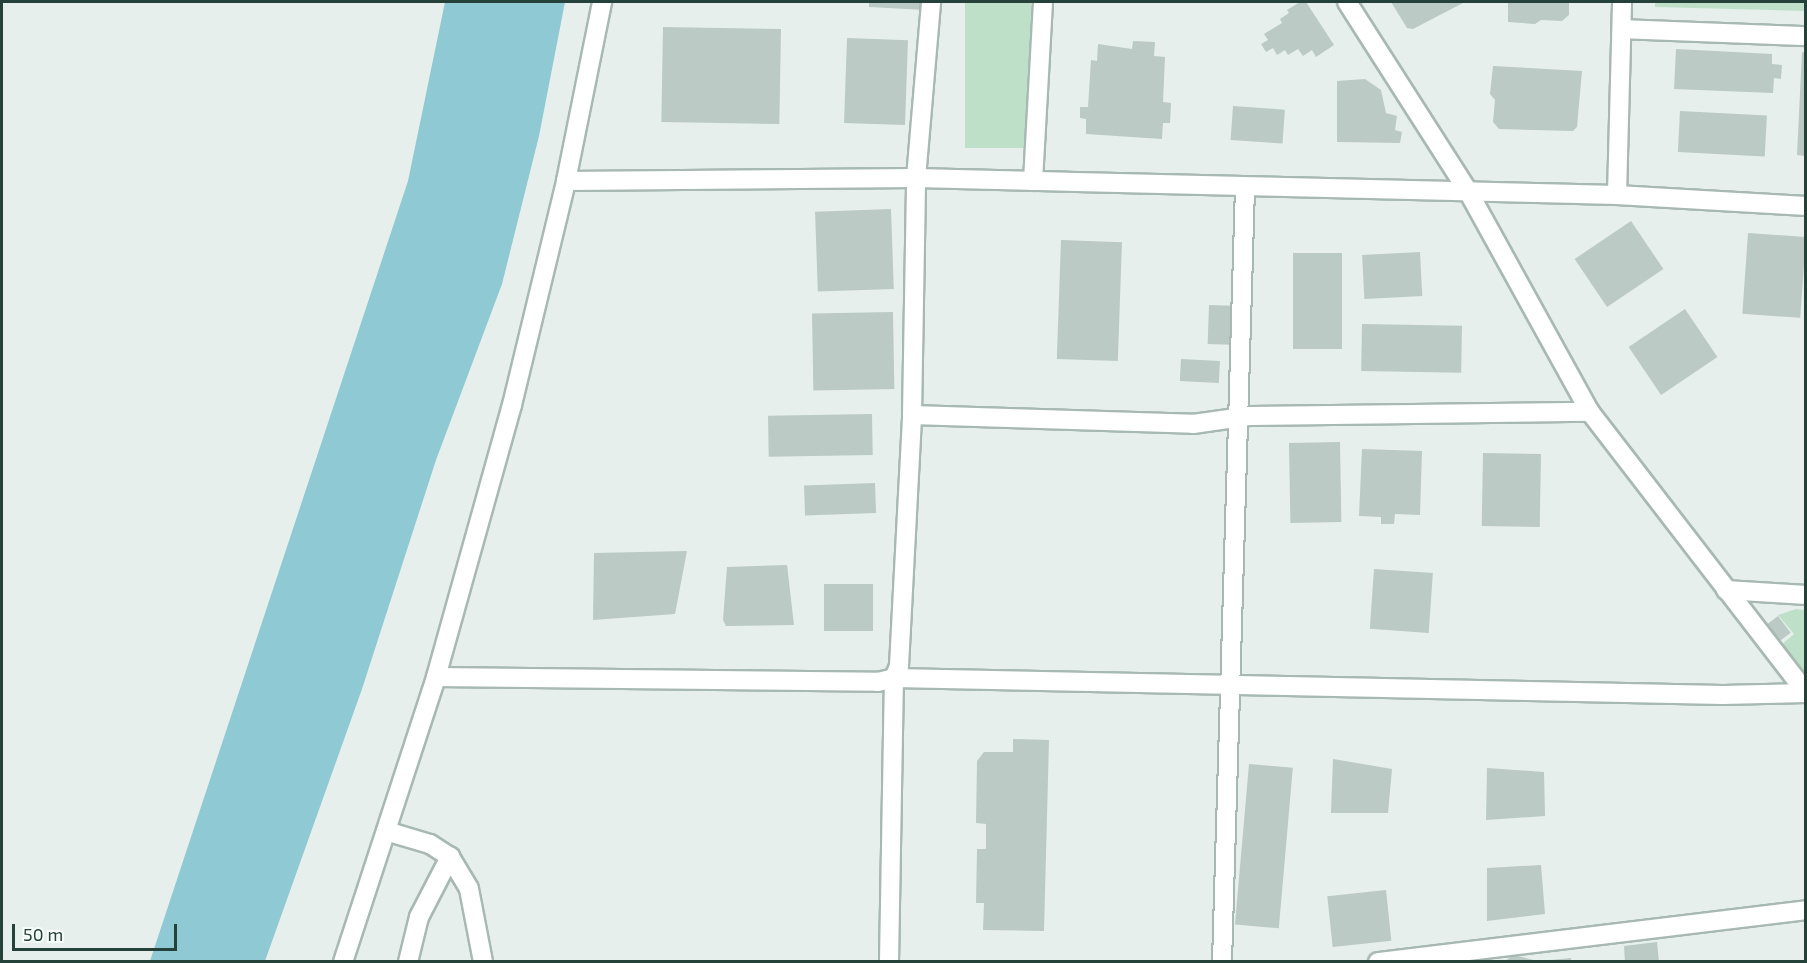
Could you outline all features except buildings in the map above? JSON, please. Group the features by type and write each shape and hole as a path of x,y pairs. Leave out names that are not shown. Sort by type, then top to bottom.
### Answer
{"street":[{"path":"343,962 436,677 512,405 566,181 602,2"},
{"path":"889,962 894,678 899,666 912,415 916,178 931,2"},
{"path":"1033,181 1043,2"},
{"path":"1347,2 1469,193 1590,412 1806,692"},
{"path":"1617,195 1622,2"},
{"path":"1622,29 1806,36"},
{"path":"566,181 916,178 1245,189 1617,195 1806,206"},
{"path":"1222,962 1236,418 1245,189"},
{"path":"912,415 1193,424 1236,418 1590,412"},
{"path":"1726,590 1806,594"},
{"path":"436,677 878,682 894,678 1712,695 1806,692"},
{"path":"386,831 430,844 450,857 470,889 483,962"},
{"path":"408,962 419,917 450,857"},
{"path":"1378,962 1806,910"}],"green space":[{"path":"965,2 1031,2 1031,148 965,148"},
{"path":"1655,2 1805,2 1805,11 1655,7"},
{"path":"1796,609 1805,610 1805,676 1780,646 1794,634 1778,615"}],"water":[{"path":"445,2 565,2 539,136 502,284 436,460 362,689 265,961 150,961 408,181"}]}
